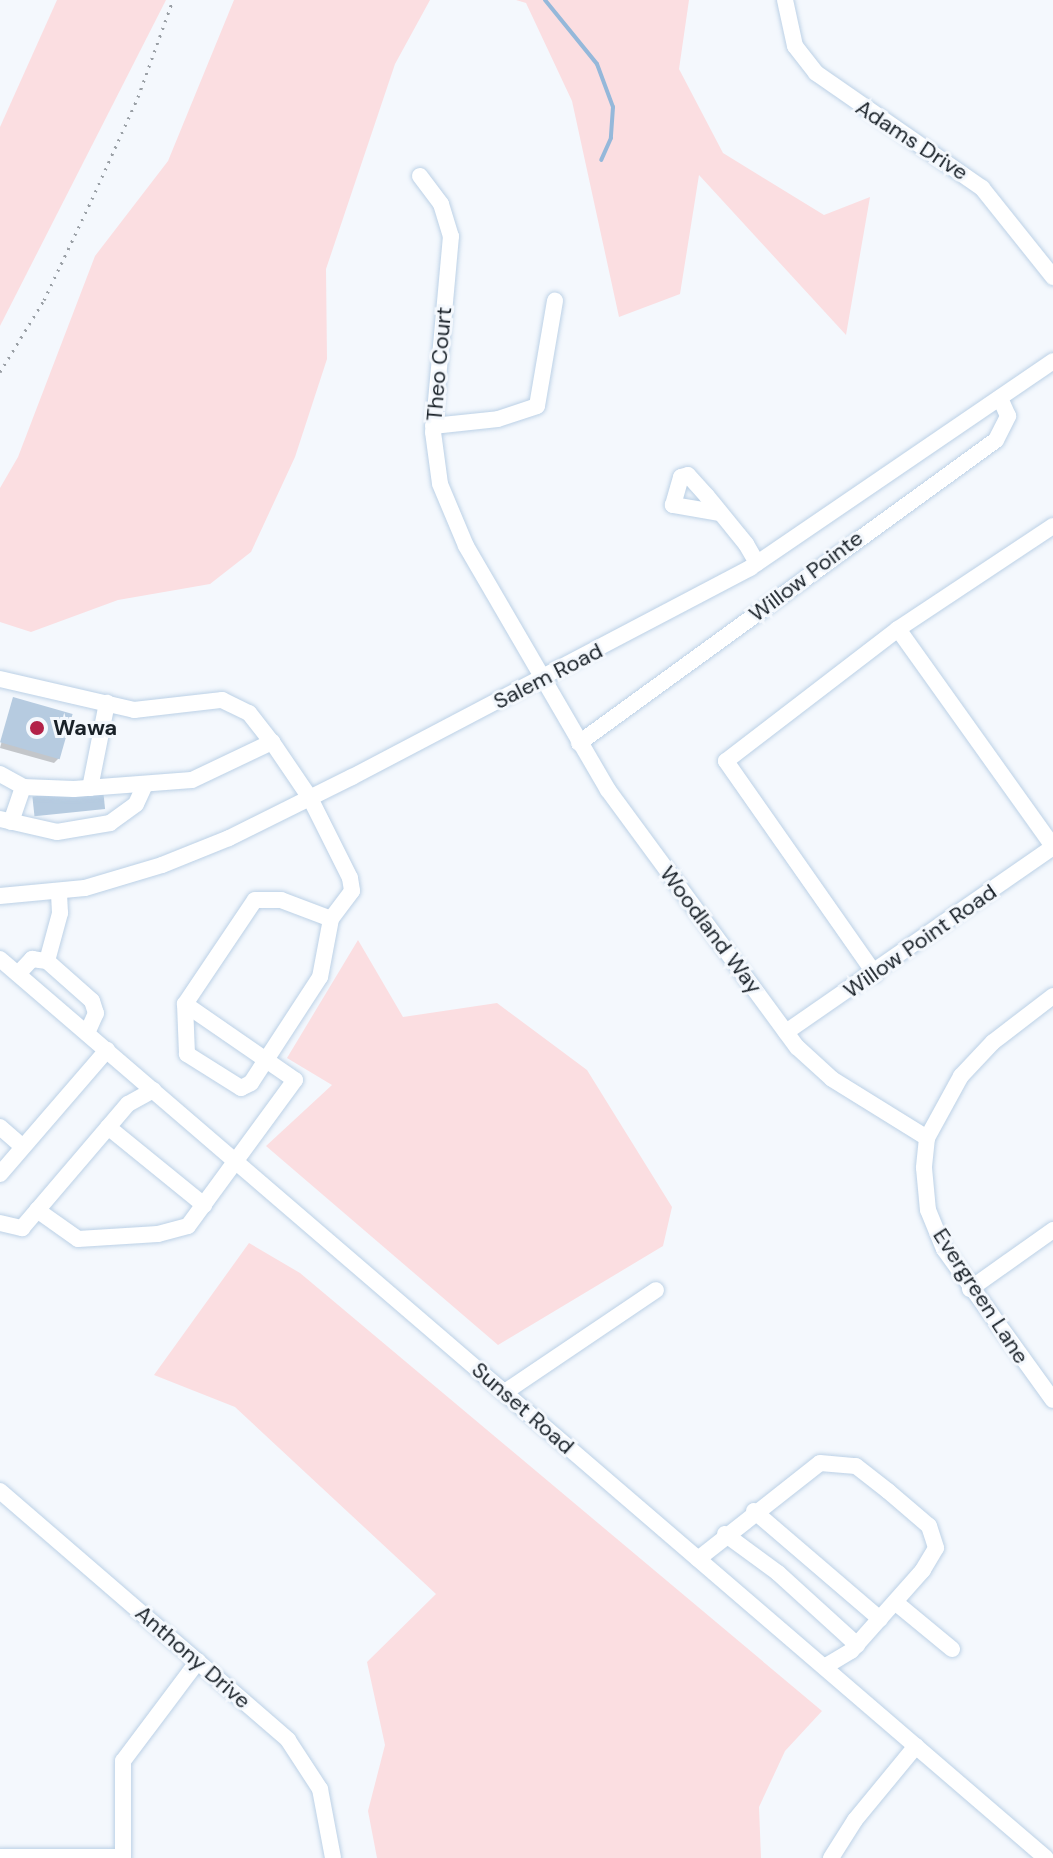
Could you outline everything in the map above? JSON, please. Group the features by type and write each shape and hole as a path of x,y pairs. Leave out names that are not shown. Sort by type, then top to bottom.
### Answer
{"street":[{"name":"Adams Drive","path":"785,0 795,46 816,73 982,188 1053,277"},
{"name":"Theo Court","path":"420,176 441,204 451,236 433,426 445,501 493,596 545,676"},
{"path":"433,426 498,419 537,406 555,301"},
{"name":"Salem Road","path":"0,896 103,884 206,849 310,798 757,563 1053,361"},
{"name":"Willow Pointe","path":"579,743 996,440 1008,416 1000,398"},
{"path":"720,513 757,563"},
{"path":"875,974 726,761 898,629 1053,526"},
{"path":"898,629 1053,847"},
{"name":"Woodland Way","path":"545,676 579,743 786,1032 832,1079 927,1138"},
{"path":"0,679 134,710 222,700 249,713 310,798 353,885 331,919 320,977 267,1061 241,1088 187,1054 185,1004 255,900 281,900 331,919"},
{"path":"90,788 107,703"},
{"path":"0,774 23,787 90,788 192,780 272,742"},
{"path":"23,787 6,820 57,832 110,823 136,804 145,785"},
{"name":"Willow Point Road","path":"786,1032 875,974 1053,847"},
{"path":"47,961 60,913 59,891"},
{"path":"18,974 32,959 47,961 92,1001 96,1013 87,1033"},
{"name":"Sunset Road","path":"1,962 1046,1858"},
{"path":"927,1138 970,1065 1053,996"},
{"path":"37,1210 78,1239 158,1234 188,1226 238,1163 295,1080 185,1004"},
{"path":"0,1174 107,1050"},
{"path":"0,1223 22,1228 128,1104 153,1090"},
{"path":"0,1127 23,1147"},
{"path":"108,1127 204,1205"},
{"name":"Evergreen Lane","path":"927,1138 928,1210 937,1237 970,1289 1053,1400"},
{"path":"970,1289 1053,1230"},
{"path":"505,1392 656,1290"},
{"path":"698,1559 754,1511 820,1463 856,1466 929,1526 936,1548 857,1645 824,1667"},
{"name":"Anthony Drive","path":"0,1491 198,1661 303,1759 324,1800 333,1858"},
{"path":"754,1511 880,1619"},
{"path":"725,1534 778,1573 857,1645"},
{"path":"895,1602 952,1649"},
{"path":"0,1857 123,1858 123,1761 198,1661"},
{"path":"831,1858 855,1820 916,1746"}],"path":[{"path":"0,372 44,300 92,199 138,97 173,0"}],"shaded area":[{"path":"57,0 166,0 0,326 0,127"},
{"path":"234,0 430,0 395,64 326,269 327,359 295,457 251,552 210,584 118,600 31,632 0,622 0,488 18,457 95,256 168,161"},
{"path":"516,0 689,0 679,69 723,153 824,215 870,197 846,335 699,175 680,294 619,317 572,101 526,3"},
{"path":"358,940 403,1017 497,1003 587,1070 672,1207 663,1246 498,1345 266,1146 332,1085 287,1058"},
{"path":"249,1243 300,1273 822,1711 785,1751 759,1807 761,1858 377,1858 368,1811 385,1745 367,1662 436,1594 235,1407 154,1375"}],"building":[{"name":"Wawa","path":"13,697 73,714 60,759 0,742"},
{"name":"Wawa","path":"103,789 105,809 34,816 32,796"}],"waterway":[{"path":"545,0 597,64 613,107 611,138 601,160"}],"place":[{"name":"Wawa","path":"37,728"}]}
